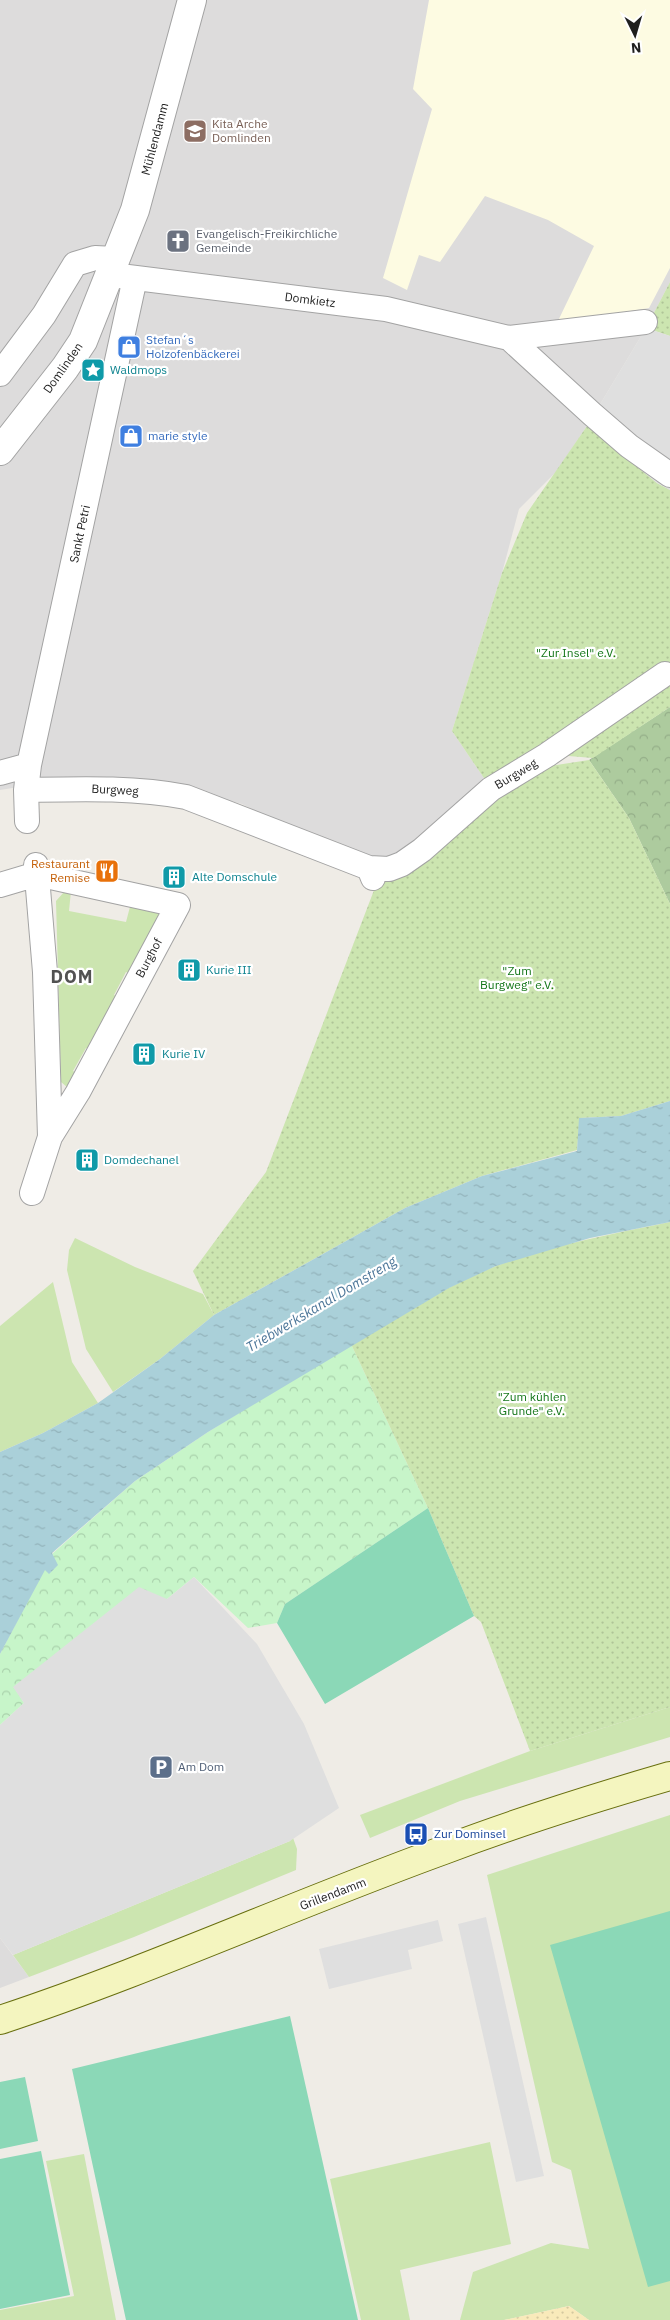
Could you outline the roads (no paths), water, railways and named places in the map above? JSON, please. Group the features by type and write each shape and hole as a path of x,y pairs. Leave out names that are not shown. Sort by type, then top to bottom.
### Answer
{"main road":[{"name":"Grillendamm","path":"0,2020 73,1996 444,1850 585,1801 670,1776"}],"street":[{"name":"Mühlendamm","path":"120,271 192,0"},
{"path":"0,374 44,315 75,264 95,258 120,271"},
{"name":"Domkietz","path":"120,271 386,309 509,338 645,322"},
{"name":"Domlinden","path":"0,451 65,368 83,341 120,271"},
{"name":"Sankt Petri","path":"26,790 29,765 120,271"},
{"name":"Domkietz","path":"509,338 592,414 667,474"},
{"name":"Burgweg","path":"26,790 90,789 169,794 186,797 371,873 402,864 422,850 491,789 547,755 665,674"},
{"path":"0,773 29,765"},
{"path":"26,790 27,821"},
{"name":"Burghof","path":"36,870 45,972 50,1137"},
{"name":"Burghof","path":"0,885 36,870 178,905 78,1092 50,1137 32,1193"}],"water":[{"name":"Triebwerkskanal Domstreng","path":"670,1101 670,1222 590,1238 496,1266 449,1288 208,1432 135,1481 52,1553 58,1565 49,1574 45,1570 0,1654 0,1452 43,1433 98,1403 160,1359 214,1315 405,1208 482,1176 577,1151 579,1118 621,1116"}],"place":[{"name":"Kita Arche Domlinden","path":"195,131"},
{"name":"Evangelisch-Freikirchliche Gemeinde","path":"178,241"},
{"name":"Stefan´s Holzofenbäckerei","path":"129,347"},
{"name":"Waldmops","path":"93,370"},
{"name":"marie style","path":"131,436"},
{"name":"Restaurant Remise","path":"107,871"},
{"name":"Alte Domschule","path":"174,877"},
{"name":"Kurie III","path":"189,970"},
{"name":"Kurie IV","path":"144,1054"},
{"name":"Domdechanel","path":"87,1160"},
{"name":"Am Dom","path":"161,1767"},
{"name":"Zur Dominsel","path":"416,1834"}],"district":[{"name":"DOM","path":"72,977"}],"park label":[{"name":"\"Zur Insel\" e.V.","path":"576,653"},
{"name":"\"Zum Burgweg\" e.V.","path":"517,978"},
{"name":"\"Zum kühlen Grunde\" e.V.","path":"532,1404"}]}
